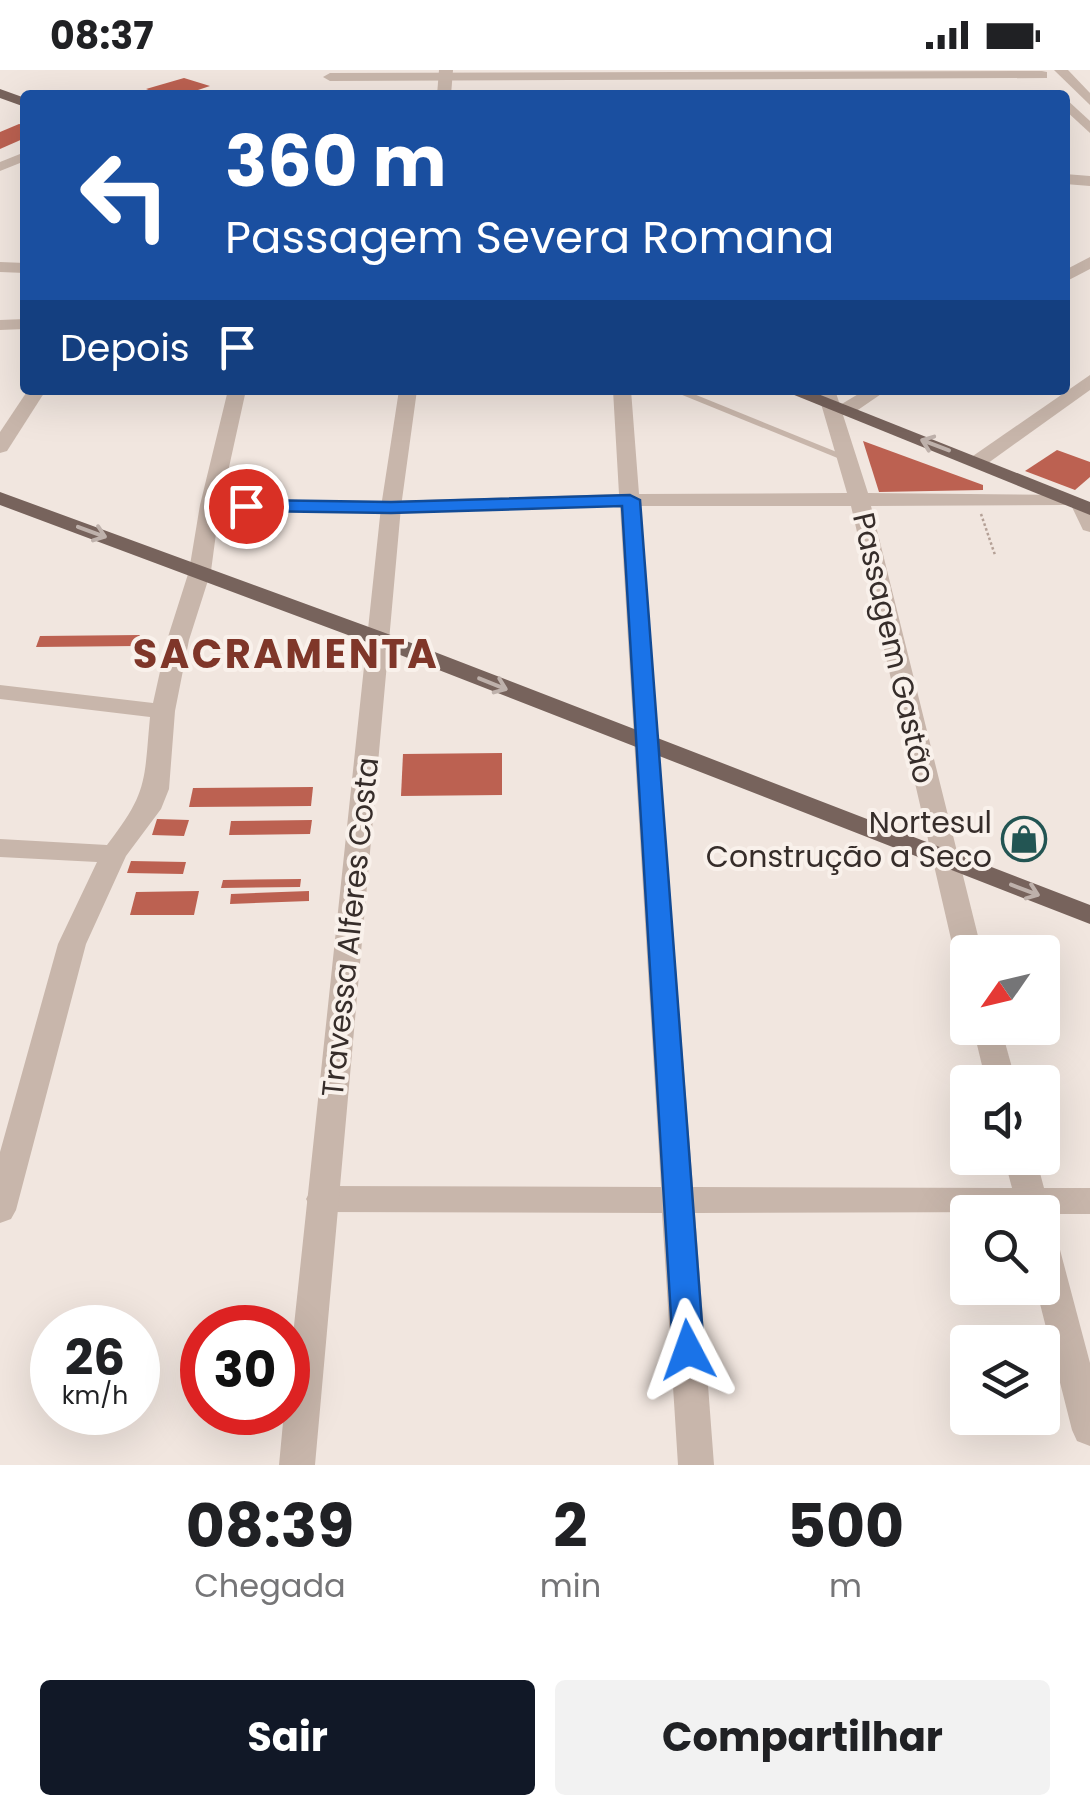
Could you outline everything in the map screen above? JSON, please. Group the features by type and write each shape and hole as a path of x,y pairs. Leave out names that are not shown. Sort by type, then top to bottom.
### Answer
{"main road":[{"path":"833,401 1078,504"},
{"path":"0,498 380,639 1090,915"}],"street":[{"path":"330,73 1040,72"},
{"path":"1064,73 1090,76"},
{"path":"1064,73 1090,102"},
{"path":"977,462 1090,381"},
{"path":"0,447 34,395"},
{"path":"0,1210 72,944 114,854 148,809 156,788 163,711 178,640 200,571 210,505 236,395"},
{"name":"Travessa Alferes Costa","path":"297,1465 391,507 407,395"},
{"path":"622,395 696,1465"},
{"path":"833,401 858,395"},
{"name":"Passagem Gastão","path":"833,401 964,935"},
{"path":"210,505 391,507 630,500 977,500 1078,504 1090,526"},
{"path":"0,692 163,711"},
{"path":"0,848 114,854"},
{"path":"322,1199 678,1198 950,1204"},
{"path":"1060,1204 1090,1201"},
{"path":"1057,1305 1090,1430"}],"lane":[{"path":"688,395 844,457"}],"path":[{"path":"977,500 995,555"}],"building":[{"path":"184,78 210,86 198,90 146,89"},
{"path":"20,124 20,140 0,149 0,132"},
{"path":"863,441 983,485 983,490 879,492"},
{"path":"1057,450 1090,462 1090,477 1075,490 1025,471"},
{"path":"140,635 137,646 36,647 40,636"},
{"path":"502,753 502,795 401,796 403,754"},
{"path":"313,787 311,806 189,807 193,788"},
{"path":"157,819 189,820 184,836 152,835"},
{"path":"312,820 310,834 229,835 231,821"},
{"path":"131,861 186,862 183,874 127,873"},
{"path":"301,879 300,887 221,888 223,880"},
{"path":"199,891 194,915 130,915 136,892"},
{"path":"309,891 309,901 230,904 231,894"}],"place":[{"name":"Nortesul Construção a Seco","path":"1024,839"}],"district":[{"name":"SACRAMENTA","path":"286,654"}],"route":[{"path":"246,506 391,507 630,500 688,1350"}]}
